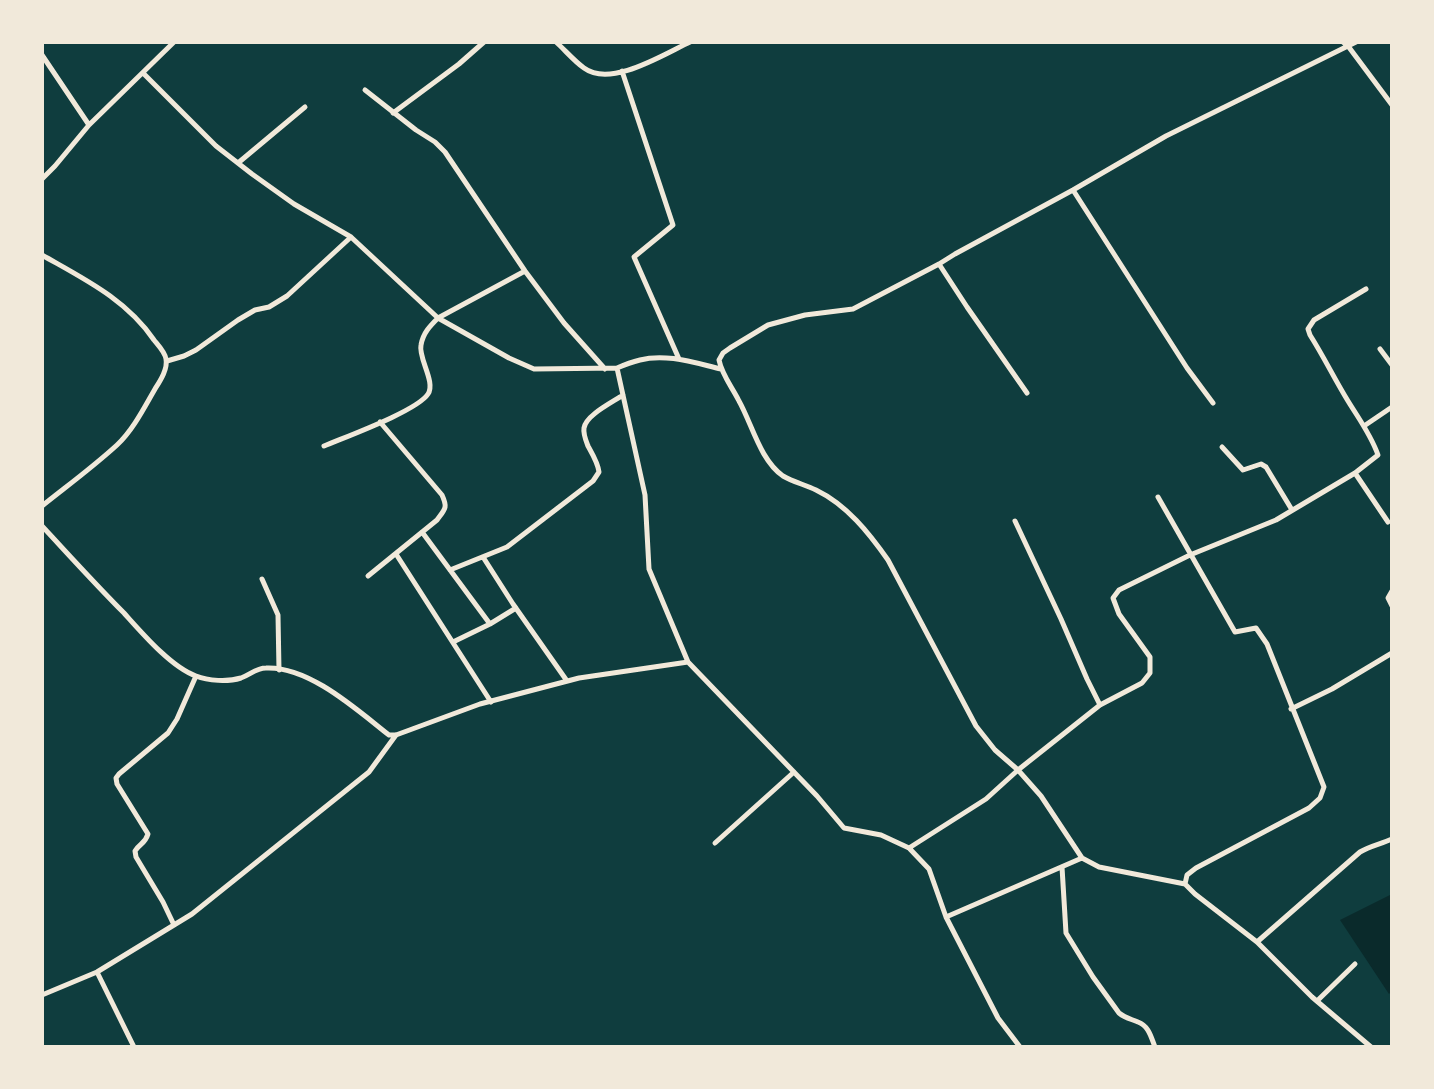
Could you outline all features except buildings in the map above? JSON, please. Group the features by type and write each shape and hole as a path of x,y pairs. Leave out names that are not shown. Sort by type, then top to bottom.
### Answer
{"street":[{"path":"42,178 89,125 174,42"},
{"path":"393,113 459,64 484,42"},
{"path":"556,42 584,69 595,74 633,69 690,42"},
{"path":"1356,42 1345,44 1166,136 1073,190 853,309 805,315 768,325 723,353 719,360 721,369 768,460 784,476 834,501 871,537 888,560 976,726 995,750 1018,770 1041,796 1082,858 1099,867 1185,884 1257,942 1317,1001 1371,1047"},
{"path":"1345,44 1392,105"},
{"path":"42,55 89,125"},
{"path":"622,71 673,225 634,257 679,359"},
{"path":"143,74 216,146 294,204 351,237 438,318 509,358 534,369 617,368 641,359 658,358 679,359 721,369"},
{"path":"365,90 445,152 525,271 564,323 605,369"},
{"path":"238,163 305,107"},
{"path":"1073,190 1187,368 1213,403"},
{"path":"167,361 196,350 255,310 278,303 351,237"},
{"path":"42,255 108,293 132,312 147,329 167,361 164,375 135,423 118,444 42,506"},
{"path":"939,264 1027,393"},
{"path":"324,446 407,410 427,397 430,391 429,382 420,348 427,329 438,318 525,271"},
{"path":"909,848 986,799 1018,770 1100,705 1142,683 1150,673 1150,657 1119,614 1113,598 1119,590 1190,555 1276,520 1355,473 1377,455 1364,426 1348,402 1308,329 1314,320 1366,289"},
{"path":"1380,349 1392,365"},
{"path":"617,368 645,495 649,569 688,662 794,772 844,828 881,835 909,848 929,869 946,917 998,1018 1020,1047"},
{"path":"450,570 507,547 593,481 599,472 585,440 583,430 585,424 594,414 623,395"},
{"path":"1364,426 1392,407"},
{"path":"368,576 437,520 445,510 446,504 442,495 380,422"},
{"path":"1222,447 1243,470 1261,464 1266,467 1292,510"},
{"path":"1355,473 1388,522"},
{"path":"1158,497 1234,632 1256,628 1267,644 1324,787 1320,798 1309,808 1196,868 1186,875 1185,884"},
{"path":"1015,520 1100,705"},
{"path":"42,526 145,637 185,671 211,681 240,678 259,669 268,668 294,672 347,702 389,735 396,735 480,704 579,678 688,662"},
{"path":"422,532 490,624"},
{"path":"396,554 491,702"},
{"path":"483,557 567,681"},
{"path":"262,579 278,615 279,670"},
{"path":"1392,591 1388,598 1392,606"},
{"path":"453,642 516,608"},
{"path":"1292,709 1332,689 1392,653"},
{"path":"174,926 163,902 136,857 137,847 147,840 148,834 117,784 116,778 168,733 196,676"},
{"path":"42,995 97,972 192,914 369,772 396,735"},
{"path":"715,843 794,772"},
{"path":"1257,942 1360,852 1392,839"},
{"path":"946,917 1082,858"},
{"path":"1062,867 1066,933 1119,1013 1144,1025 1155,1047"},
{"path":"1317,1001 1355,964"},
{"path":"97,972 134,1047"}],"water":[{"path":"1392,894 1392,991 1389,994 1340,920"}]}
